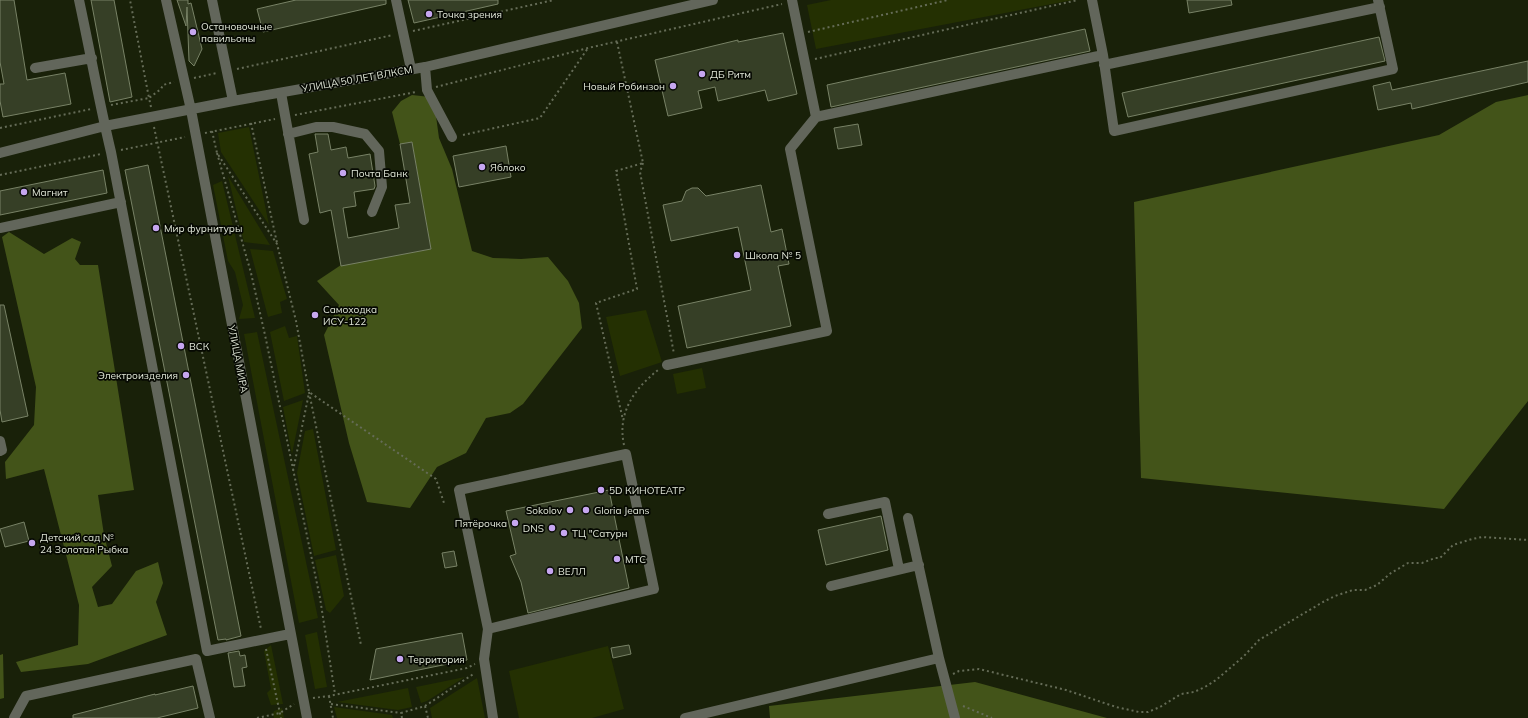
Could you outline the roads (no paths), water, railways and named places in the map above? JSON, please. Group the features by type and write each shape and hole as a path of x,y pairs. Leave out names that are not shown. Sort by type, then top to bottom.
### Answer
{"street":[{"path":"79,0 121,202 207,651 290,634"},
{"name":"УЛИЦА МИРА","path":"166,0 195,135 307,718"},
{"path":"212,0 233,101"},
{"path":"396,0 411,69"},
{"name":"УЛИЦА 50 ЛЕТ ВЛКСМ","path":"0,153 105,126 233,101 425,67 713,0"},
{"path":"671,364 827,331 790,149 816,118 1104,60 1379,2 1393,69 1114,130 1104,60 1092,0"},
{"path":"792,1 816,118"},
{"path":"35,68 92,58"},
{"path":"425,67 427,90 452,137"},
{"path":"281,93 304,220"},
{"path":"288,134 316,127 333,128 365,134 379,151 382,187 372,212"},
{"path":"0,228 121,202"},
{"path":"0,441 2,450 0,451"},
{"path":"488,629 654,589 626,454 459,490 488,629 484,659 493,718"},
{"path":"828,514 885,502 900,569"},
{"path":"908,518 939,658 955,718"},
{"path":"831,586 918,565"},
{"path":"685,718 939,658"},
{"path":"14,718 26,696 196,659 210,718"}],"place":[{"name":"Точка зрения","path":"429,14"},
{"name":"Остановочные павильоны","path":"193,32"},
{"name":"ДБ Ритм","path":"702,74"},
{"name":"Новый Робинзон","path":"673,86"},
{"name":"Яблоко","path":"482,167"},
{"name":"Почта Банк","path":"343,173"},
{"name":"Магнит","path":"24,192"},
{"name":"Мир фурнитуры","path":"156,228"},
{"name":"Школа № 5","path":"737,255"},
{"name":"Самоходка ИСУ-122","path":"315,315"},
{"name":"ВСК","path":"181,346"},
{"name":"Электроизделия","path":"186,375"},
{"name":"5D КИНОТЕАТР","path":"601,490"},
{"name":"Sokolov","path":"570,510"},
{"name":"Gloria Jeans","path":"586,510"},
{"name":"Пятёрочка","path":"515,523"},
{"name":"DNS","path":"552,528"},
{"name":"ТЦ \"Сатурн","path":"564,533"},
{"name":"Детский сад № 24 Золотая Рыбка","path":"32,543"},
{"name":"МТС","path":"617,559"},
{"name":"ВЕЛЛ","path":"550,571"},
{"name":"Территория","path":"400,659"}]}
